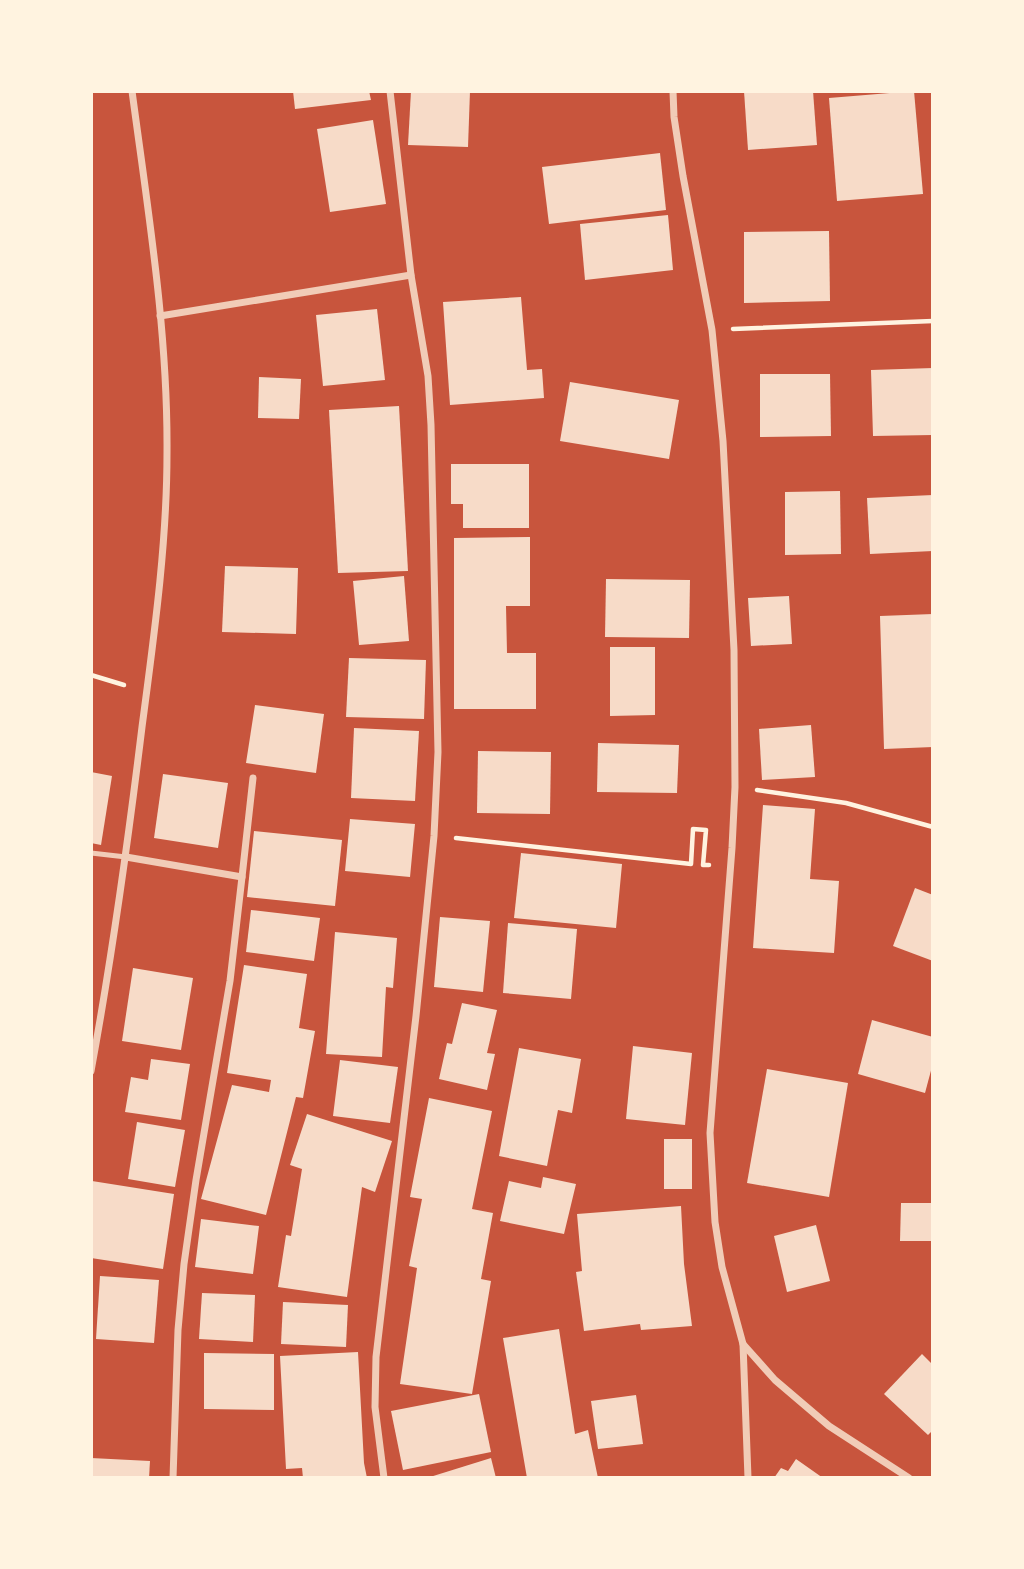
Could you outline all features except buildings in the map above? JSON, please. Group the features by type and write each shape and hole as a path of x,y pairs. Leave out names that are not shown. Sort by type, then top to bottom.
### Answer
{"street":[{"path":"91,1071 126,857 147,692 164,517 167,454 166,389 160,316 132,91"},
{"path":"384,1478 375,1406 376,1357 416,1016 434,836 438,752 428,376 411,275 390,91"},
{"path":"673,91 683,176 712,330 730,543 735,787 710,1133 711,1181 722,1267 743,1344 748,1478"},
{"path":"160,316 411,275"},
{"path":"173,1478 178,1329 184,1264 230,981 253,778"},
{"path":"126,857 242,877"},
{"path":"743,1344 775,1380 829,1426 909,1478"}],"lane":[{"path":"91,853 126,857"}],"path":[{"path":"712,330 933,321"},
{"path":"91,675 147,692"},
{"path":"735,787 846,803 933,827"},
{"path":"434,836 691,864 693,829 706,830 703,865 730,867"}]}
